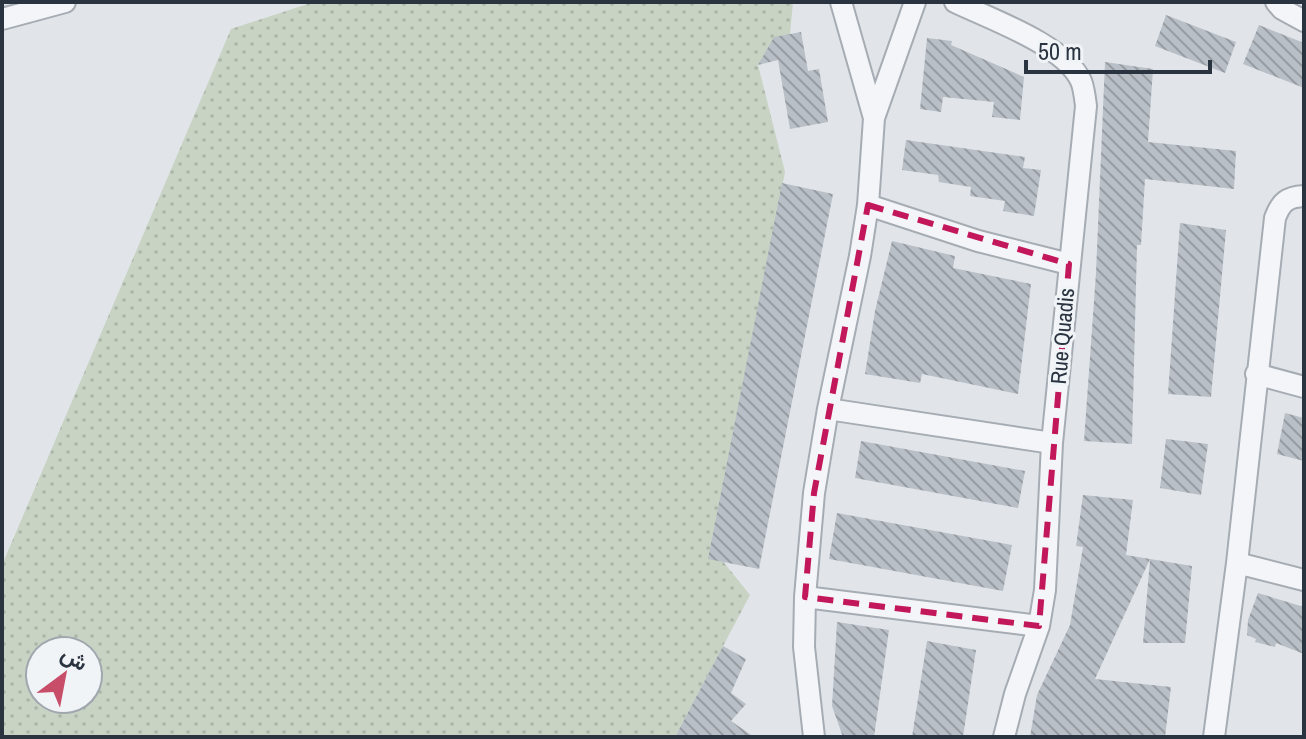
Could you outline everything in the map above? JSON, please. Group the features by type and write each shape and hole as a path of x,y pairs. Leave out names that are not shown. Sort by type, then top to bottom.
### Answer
{"street":[{"path":"2,19 65,2"},
{"path":"841,2 874,118"},
{"path":"814,737 804,647 814,493 860,256 868,205 874,118 915,2"},
{"name":"Rue Quadis","path":"955,2 1054,52 1072,67 1082,82 1086,106 1052,443 1045,590 1039,626 1018,682 1004,737"},
{"path":"1276,2 1282,9 1304,21"},
{"path":"1214,737 1237,563 1275,218 1280,205 1290,197 1304,196"},
{"path":"868,205 978,241 1069,264"},
{"path":"1256,374 1304,387"},
{"path":"828,409 1052,443"},
{"path":"1237,563 1304,580"},
{"path":"805,597 1039,626"}],"highlighted area":[{"path":"868,205 1069,264 1039,626 805,597 814,493"}],"green space":[{"path":"314,2 793,2 790,34 758,65 785,172 713,549 750,595 675,737 2,737 2,565 231,29"}],"building":[{"path":"1166,15 1236,42 1225,73 1155,46"},
{"path":"1259,25 1304,43 1304,88 1243,64"},
{"path":"801,32 808,71 819,69 828,122 790,129 778,60 758,65 774,37"},
{"path":"927,38 952,41 951,45 1024,77 1020,120 992,117 994,102 943,97 941,112 920,109"},
{"path":"1105,62 1153,69 1148,142 1236,151 1234,189 1145,179 1141,245 1137,245 1132,444 1084,441 1096,273"},
{"path":"906,140 1025,157 1023,168 1041,170 1034,216 1003,211 1005,201 970,196 971,187 939,182 938,175 902,170"},
{"path":"782,183 833,194 759,569 708,559"},
{"path":"1180,223 1226,230 1211,397 1168,394"},
{"path":"892,241 955,256 953,268 1031,284 1018,394 922,374 920,383 865,374 875,311"},
{"path":"1285,413 1304,418 1304,461 1277,454"},
{"path":"1166,439 1208,444 1201,495 1160,488"},
{"path":"861,441 1025,471 1018,508 855,478"},
{"path":"1083,495 1133,500 1126,555 1150,559 1095,679 1171,687 1165,737 1030,737 1037,695 1070,625 1083,547 1076,546"},
{"path":"837,513 1012,545 1003,591 829,559"},
{"path":"1150,559 1192,566 1185,643 1143,643"},
{"path":"1258,593 1304,607 1304,654 1276,643 1275,647 1255,642 1256,639 1247,635 1248,620"},
{"path":"837,622 889,630 874,737 843,737 832,706"},
{"path":"927,641 976,650 963,737 912,737"},
{"path":"723,646 746,659 731,693 746,704 731,721 754,737 675,737"}]}
